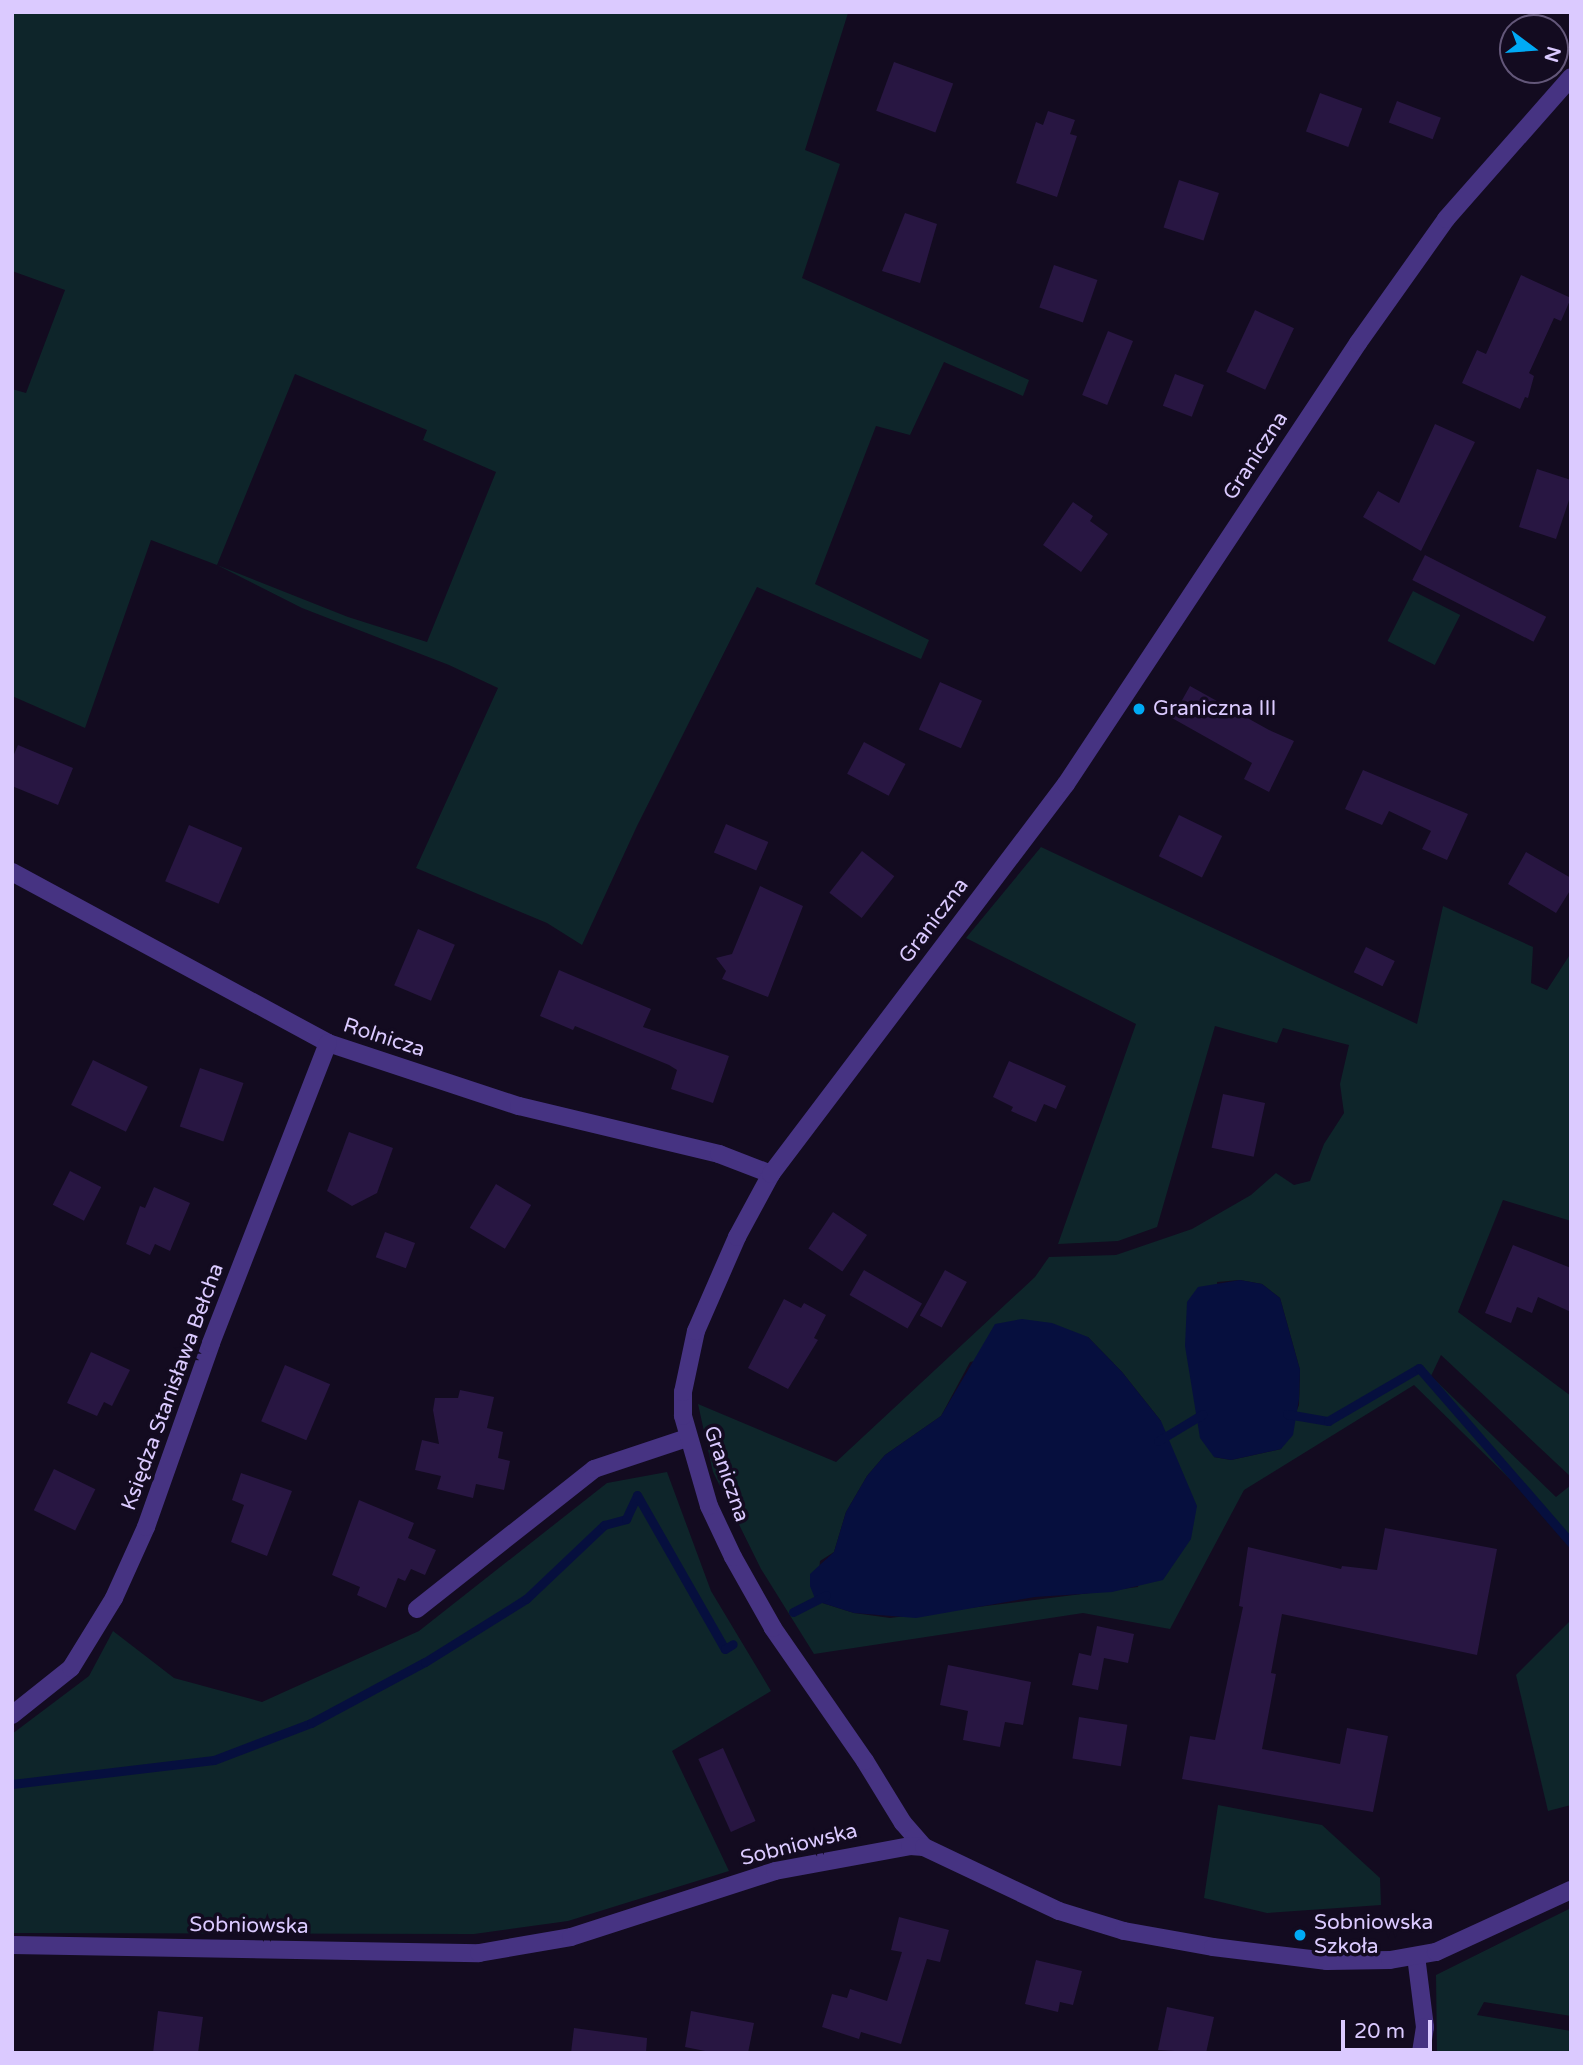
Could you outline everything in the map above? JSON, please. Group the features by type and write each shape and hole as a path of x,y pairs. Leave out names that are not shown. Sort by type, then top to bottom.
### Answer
{"street":[{"name":"Graniczna","path":"924,1847 902,1823 865,1761 774,1628 709,1506 687,1438 683,1392 696,1331 737,1237 771,1174 1066,784 1358,343 1446,219 1571,77"},
{"name":"Rolnicza","path":"12,872 328,1043 520,1106 719,1154 771,1174"},
{"name":"Księdza Stanisława Bełcha","path":"12,1715 71,1668 114,1598 146,1527 211,1343 328,1043"},
{"path":"416,1609 594,1469 687,1438"},
{"name":"Sobniowska","path":"12,1945 479,1953 570,1937 775,1871 895,1847 924,1847 1059,1911 1124,1931 1213,1947 1327,1961 1416,1956 1465,1940 1571,1890"},
{"path":"1416,1956 1425,2027 1421,2053"}],"green space":[{"path":"12,12 848,13 805,150 840,164 802,278 1029,380 1023,396 944,362 910,435 876,426 815,584 929,640 921,659 757,587 637,826 582,945 547,923 416,868 498,688 449,665 302,608 217,565 151,540 85,728 12,696 12,389 26,393 65,290 12,271","holes":["295,374 427,430 423,440 496,472 427,642 348,617 217,565"]},
{"path":"1413,591 1460,615 1435,665 1388,641"},
{"path":"1041,847 1417,1024 1443,906 1533,947 1531,983 1547,990 1571,953 1571,1221 1503,1200 1458,1312 1571,1396 1571,1477 1441,1355 1431,1376 1556,1497 1571,1485 1571,1539 1414,1385 1244,1490 1170,1629 1083,1613 814,1654 761,1569 713,1472 698,1404 836,1462 1035,1277 1049,1257 1116,1255 1192,1229 1251,1195 1276,1173 1294,1185 1310,1181 1324,1144 1344,1113 1340,1084 1349,1045 1283,1028 1277,1043 1215,1026 1157,1227 1118,1241 1058,1244 1136,1024 966,938","holes":["1240,1280 1262,1284 1280,1298 1300,1370 1299,1405 1281,1449 1231,1460 1214,1457 1217,1282","1088,1337 1122,1372 1161,1421 1138,1587 890,1618 854,1613 816,1601 820,1561 834,1552 846,1512 867,1476 885,1455 941,1416 970,1362"]},
{"path":"667,1472 711,1591 771,1691 672,1751 729,1871 568,1921 474,1934 12,1933 12,1734 89,1676 113,1631 174,1678 262,1702 419,1631 607,1483"},
{"path":"1571,1620 1571,1805 1548,1811 1516,1675"},
{"path":"1218,1805 1322,1825 1380,1878 1381,1905 1267,1913 1204,1898"},
{"path":"1571,1908 1571,2016 1484,2002 1477,2015 1571,2031 1571,2053 1437,2053 1436,1975"}],"shaded area":[{"path":"1240,1280 1262,1284 1280,1298 1300,1370 1299,1399 1293,1435 1281,1449 1231,1460 1214,1457 1200,1438 1185,1346 1187,1302 1198,1287"},
{"path":"1022,1319 1052,1323 1088,1337 1122,1372 1161,1421 1197,1506 1191,1539 1163,1580 1112,1592 1035,1597 916,1618 854,1613 816,1601 810,1586 810,1574 834,1552 846,1512 867,1476 885,1455 941,1416 995,1324"}],"building":[{"path":"894,62 953,84 935,132 876,111"},
{"path":"1320,93 1362,108 1348,147 1306,132"},
{"path":"1397,101 1441,118 1433,139 1389,122"},
{"path":"1048,111 1075,120 1070,134 1077,136 1057,197 1016,183 1036,122 1043,125"},
{"path":"1179,180 1219,193 1203,241 1164,228"},
{"path":"905,213 937,224 920,283 882,271"},
{"path":"1054,265 1097,280 1083,323 1039,308"},
{"path":"1521,275 1571,298 1561,321 1554,318 1529,373 1534,376 1528,398 1525,397 1520,409 1462,383 1477,350 1486,354"},
{"path":"1255,310 1294,328 1265,390 1226,372"},
{"path":"1108,331 1133,341 1107,405 1082,395"},
{"path":"1175,374 1204,385 1192,417 1163,406"},
{"path":"1435,424 1475,442 1421,551 1363,517 1378,491 1399,503"},
{"path":"1537,469 1571,480 1571,494 1556,539 1519,527"},
{"path":"1073,502 1093,516 1090,521 1108,534 1081,572 1043,545"},
{"path":"1425,555 1546,617 1533,642 1412,580"},
{"path":"940,682 982,701 961,748 919,730"},
{"path":"1190,686 1294,741 1269,792 1244,779 1252,763 1172,718"},
{"path":"864,742 905,764 889,796 847,774"},
{"path":"18,745 73,768 58,805 12,786 12,759"},
{"path":"1363,770 1468,814 1447,860 1422,849 1431,831 1389,811 1382,825 1345,809"},
{"path":"1179,815 1222,836 1202,877 1159,856"},
{"path":"726,824 768,842 756,871 714,853"},
{"path":"189,825 242,848 219,904 165,881"},
{"path":"862,851 894,876 862,918 829,893"},
{"path":"1526,852 1571,878 1571,889 1556,913 1508,884"},
{"path":"760,886 803,906 768,997 722,979 726,971 716,958 732,954"},
{"path":"418,929 455,945 431,1001 394,985"},
{"path":"1366,947 1395,961 1382,986 1354,972"},
{"path":"559,970 651,1009 643,1027 729,1056 713,1103 671,1089 677,1070 669,1065 575,1026 573,1030 540,1016"},
{"path":"93,1060 148,1087 126,1132 71,1105"},
{"path":"1009,1061 1066,1086 1056,1109 1044,1104 1036,1122 1011,1111 1013,1107 993,1097"},
{"path":"200,1068 243,1083 223,1142 180,1127"},
{"path":"1223,1094 1265,1103 1254,1157 1212,1148"},
{"path":"349,1132 393,1148 377,1193 352,1206 327,1191"},
{"path":"70,1171 101,1187 84,1221 53,1205"},
{"path":"496,1184 531,1205 505,1249 470,1228"},
{"path":"154,1187 190,1203 170,1251 155,1244 150,1255 126,1244 140,1206 145,1208"},
{"path":"833,1212 867,1235 842,1271 808,1248"},
{"path":"385,1232 415,1243 406,1268 376,1257"},
{"path":"1513,1245 1571,1268 1571,1312 1538,1297 1532,1313 1517,1307 1511,1323 1485,1313"},
{"path":"864,1270 922,1304 908,1329 850,1295"},
{"path":"945,1270 967,1282 942,1328 920,1315"},
{"path":"784,1299 801,1308 804,1303 826,1315 814,1338 818,1340 788,1389 748,1368"},
{"path":"91,1352 130,1370 112,1406 104,1402 97,1416 67,1403"},
{"path":"285,1365 330,1384 306,1440 261,1421"},
{"path":"460,1390 494,1397 487,1428 503,1432 498,1458 510,1461 504,1490 476,1484 473,1498 437,1489 441,1476 415,1470 422,1440 439,1444 433,1410 435,1398 458,1398"},
{"path":"54,1469 95,1489 75,1531 34,1510"},
{"path":"241,1473 292,1491 267,1556 231,1542 244,1505 232,1500"},
{"path":"359,1500 414,1523 408,1538 436,1550 425,1575 411,1569 405,1581 398,1578 386,1608 357,1595 360,1587 332,1575"},
{"path":"1385,1528 1497,1549 1477,1655 1282,1614 1271,1673 1276,1674 1262,1749 1340,1764 1347,1728 1388,1736 1373,1812 1182,1779 1190,1736 1215,1740 1243,1607 1239,1606 1248,1547 1341,1569 1342,1566 1377,1570"},
{"path":"1097,1626 1134,1634 1128,1663 1104,1658 1098,1690 1072,1685 1079,1653 1091,1656"},
{"path":"948,1665 1031,1682 1023,1725 1005,1722 1000,1747 963,1740 968,1711 940,1705"},
{"path":"1079,1717 1127,1725 1121,1766 1072,1758"},
{"path":"723,1748 756,1821 731,1832 698,1759"},
{"path":"899,1917 949,1930 940,1962 927,1959 901,2044 861,2032 859,2039 822,2027 832,1994 847,1998 850,1989 887,2001 902,1952 891,1950"},
{"path":"1036,1960 1082,1971 1073,2005 1060,2002 1058,2012 1025,2004"},
{"path":"1167,2007 1214,2017 1206,2053 1158,2050"},
{"path":"158,2011 203,2017 198,2053 153,2053"},
{"path":"691,2011 754,2023 748,2053 715,2053 685,2047"},
{"path":"574,2028 647,2038 646,2053 571,2053"}],"waterway":[{"path":"1287,1414 1328,1421 1419,1368 1571,1543"},
{"path":"1158,1441 1203,1414"},
{"path":"12,1784 214,1760 311,1723 425,1662 526,1599 604,1525 626,1519 637,1495 725,1649 733,1644"},
{"path":"793,1612 826,1595"}],"place":[{"name":"Graniczna III","path":"1139,709"},
{"name":"Sobniowska Szkoła","path":"1300,1935"}]}
